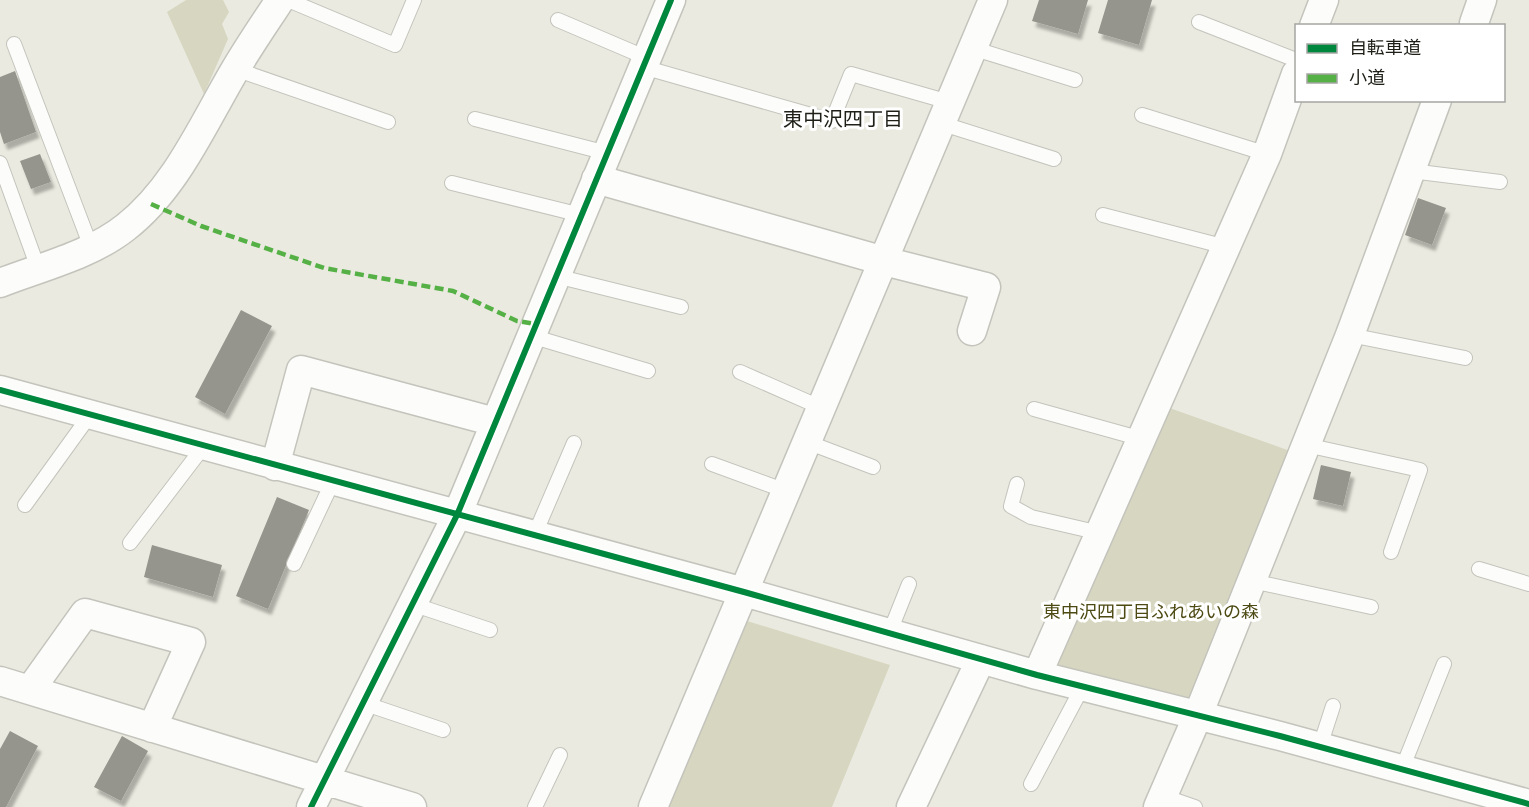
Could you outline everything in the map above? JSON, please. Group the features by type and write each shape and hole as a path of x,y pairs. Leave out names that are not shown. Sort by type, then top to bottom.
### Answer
{"street":[{"path":"0,284 91,247 124,228 151,204 196,141 235,69 280,0"},
{"path":"311,807 457,514 671,0"},
{"path":"1315,24 1324,0"},
{"path":"653,807 884,261 972,48 987,1"},
{"path":"1037,675 1267,154 1295,77"},
{"path":"1160,802 1198,715 1350,335 1436,102"},
{"path":"596,179 884,261 986,287 972,331"},
{"path":"275,466 302,370 495,422"},
{"path":"0,390 744,592 1037,675 1320,746 1529,804"},
{"path":"30,690 85,613 191,642 152,728"},
{"path":"911,807 981,659"},
{"path":"0,681 412,807"}],"lane":[{"path":"288,0 395,45 414,0"},
{"path":"558,20 645,62 832,121 850,74 1054,159"},
{"path":"1198,22 1295,60"},
{"path":"15,44 91,247"},
{"path":"972,48 1075,80"},
{"path":"235,69 388,122"},
{"path":"1142,115 1267,154"},
{"path":"475,119 607,153"},
{"path":"0,162 38,268"},
{"path":"1411,171 1500,182"},
{"path":"452,183 581,215"},
{"path":"1103,215 1226,247"},
{"path":"556,276 681,307"},
{"path":"1350,335 1465,358"},
{"path":"531,336 648,371"},
{"path":"740,372 822,408"},
{"path":"1034,409 1142,439"},
{"path":"26,504 90,415"},
{"path":"807,442 873,467"},
{"path":"534,536 574,443"},
{"path":"1306,445 1420,470 1391,552"},
{"path":"130,543 204,446"},
{"path":"712,464 786,490"},
{"path":"294,564 333,481"},
{"path":"1017,484 1011,506 1031,517 1100,533"},
{"path":"1479,569 1529,584"},
{"path":"1252,581 1371,607"},
{"path":"889,634 909,584"},
{"path":"412,604 490,630"},
{"path":"1402,769 1444,664"},
{"path":"1031,784 1083,686"},
{"path":"363,703 443,730"},
{"path":"1320,746 1333,706"},
{"path":"535,807 560,755"},
{"path":"1160,802 1195,807"}],"green space":[{"path":"186,0 223,0 229,12 222,24 228,39 204,94 167,12"},
{"name":"東中沢四丁目ふれあいの森","path":"1164,406 1293,452 1190,701 1055,665"},
{"path":"747,621 890,665 832,807 665,807"}],"building":[{"path":"1039,0 1088,0 1078,34 1032,21"},
{"path":"1108,0 1152,0 1139,45 1098,33"},
{"path":"15,71 36,132 4,144 0,132 0,77"},
{"path":"40,154 51,182 31,189 20,161"},
{"path":"1418,198 1446,208 1432,245 1405,235"},
{"path":"241,310 272,326 225,414 195,397"},
{"path":"1321,465 1351,472 1343,506 1313,499"},
{"path":"277,497 309,510 268,609 236,596"},
{"path":"152,545 222,565 213,597 144,577"},
{"path":"10,731 38,746 6,807 0,807 0,749"},
{"path":"122,736 148,751 121,801 94,787"}],"marked path":[{"path":"151,204 201,226 324,268 453,291 517,321 536,324"}],"cycle path":[{"path":"311,807 457,515 671,0"},
{"path":"0,390 744,592 1037,675 1280,736 1529,804"}],"district":[{"name":"東中沢四丁目","path":"843,119"}]}
